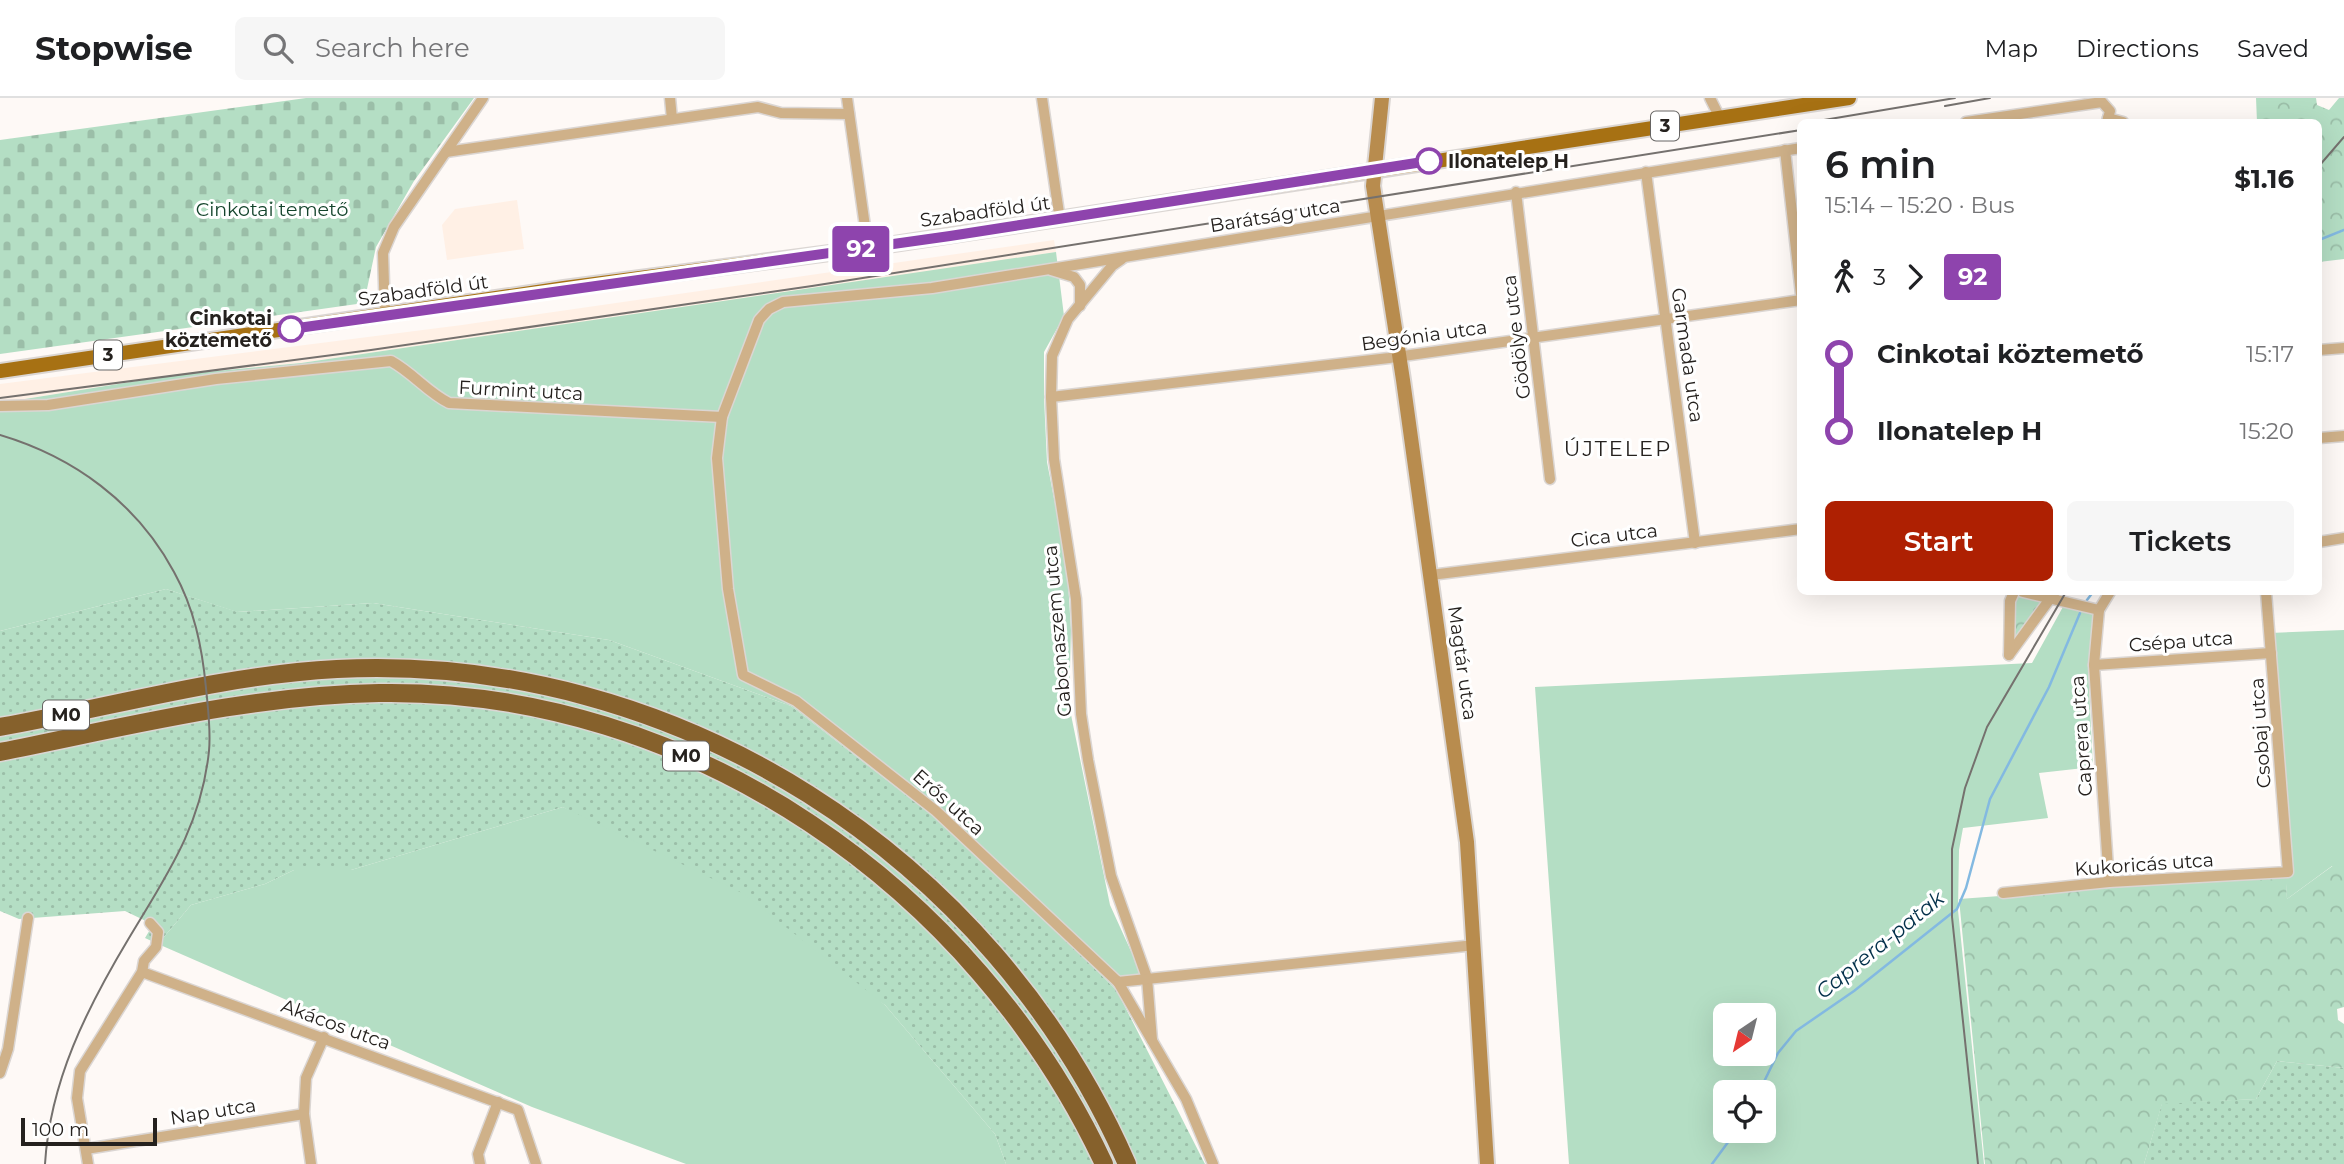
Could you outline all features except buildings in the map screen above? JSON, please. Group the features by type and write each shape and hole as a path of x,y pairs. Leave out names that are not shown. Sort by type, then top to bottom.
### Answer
{"highway":[{"name":"M0","path":"0,727 257,677 339,669 398,669 492,677 546,687 598,700 688,731 770,769 823,803 885,848 952,908 996,955 1057,1034 1097,1102 1127,1164"},
{"name":"M0","path":"0,752 261,701 382,693 461,697 542,711 664,747 742,782 793,811 860,857 913,900 988,979 1030,1034 1072,1101 1104,1164"}],"main road":[{"name":"Szabadföld út","path":"0,371 1060,220 1849,98"}],"street":[{"path":"385,315 383,253 394,227 483,98"},
{"path":"670,98 672,119"},
{"path":"847,98 867,248"},
{"path":"1042,98 1060,220"},
{"name":"Magtár utca","path":"1382,98 1373,187 1380,216 1432,575 1467,842 1487,1164"},
{"path":"1710,98 1720,118"},
{"path":"1986,119 2102,102 2108,106 2107,119"},
{"path":"446,152 758,107 781,113 849,114"},
{"name":"Barátság utca","path":"759,320 783,302 932,288 1797,148"},
{"path":"1785,150 1797,258"},
{"name":"Garmada utca","path":"1646,172 1695,543"},
{"name":"Gödölye utca","path":"1516,192 1550,478"},
{"name":"Gabonaszem utca","path":"1125,256 1112,266 1068,319 1052,356 1051,397 1055,459 1076,598 1082,714 1088,760 1111,876 1147,978 1152,1040"},
{"path":"1046,269 1074,277 1080,285 1080,306"},
{"name":"Begónia utca","path":"1051,397 1400,355 1797,301"},
{"name":"Erős utca","path":"759,320 722,417 718,471 729,589 743,675 796,701 936,811 1118,982"},
{"path":"2322,350 2344,348"},
{"name":"Furmint utca","path":"0,406 48,405 216,379 391,361 409,371 432,395 449,403 722,417"},
{"path":"2322,438 2344,436"},
{"name":"Cica utca","path":"1432,575 1797,530"},
{"path":"2322,542 2344,538"},
{"path":"2013,595 2010,601 2009,655 2052,595"},
{"path":"2056,595 2099,610"},
{"name":"Caprera utca","path":"2108,595 2099,610 2094,665 2109,882"},
{"name":"Csobaj utca","path":"2266,595 2288,872"},
{"name":"Csépa utca","path":"2094,665 2271,653"},
{"name":"Kukoricás utca","path":"2003,893 2109,882 2288,872"},
{"path":"0,1073 8,1049 28,918"},
{"path":"88,1164 77,1098 80,1071 159,940 156,928 150,923"},
{"path":"1213,1164 1186,1099 1118,982 1475,945"},
{"name":"Akácos utca","path":"142,972 517,1110 536,1164"},
{"path":"311,1164 304,1114 306,1078 324,1037"},
{"path":"480,1164 478,1154 498,1102"},
{"name":"Nap utca","path":"86,1149 304,1114"}],"shaded area":[{"path":"517,200 524,249 447,260 442,225 455,209"},
{"path":"1054,240 1056,252 888,278 301,363 174,375 0,403 0,384 462,325"}],"green space":[{"name":"Cinkotai temető","path":"306,98 474,98 414,181 376,247 364,303 0,354 0,140"},
{"path":"2256,98 2316,98 2317,105 2329,110 2339,98 2344,98 2344,259 2322,262 2322,119 2257,119"},
{"path":"1056,252 1064,316 1044,352 1044,398 1047,462 1067,566 1071,630 1069,705 1110,905 1145,982 1117,991 968,843 791,706 609,640 373,603 237,612 166,589 0,631 0,403 174,375 301,363"},
{"path":"166,589 238,612 373,603 609,640 791,706 968,843 1117,991 1205,1164 1006,1164 995,1134 885,1005 563,807 351,870 294,870 265,884 191,905 158,944 145,938 151,928 150,923 125,911 19,919 0,911 0,631"},
{"path":"2020,596 2044,602 2015,641 2013,600"},
{"path":"2064,605 2094,614 2088,668 2093,767 2039,773 2048,818 1963,828 1959,850 1958,910 1984,1164 1569,1164 1535,687 2032,663"},
{"path":"2344,630 2344,867 2332,866 2287,899 2270,633"},
{"path":"563,807 744,894 885,1005 995,1134 1006,1164 686,1164 532,1107 158,944 191,905 265,884 294,870 351,870"},
{"path":"2344,861 2344,1007 2337,1009 2338,1020 2344,1024 2344,1068 2277,1061 2256,1099 2162,1104 2144,1164 1985,1164 1959,899 2286,875 2287,899 2338,862"},
{"path":"2277,1061 2344,1068 2344,1164 2144,1164 2162,1103 2256,1099"}],"waterway":[{"name":"Caprera-patak","path":"2322,239 2344,230"},
{"name":"Caprera-patak","path":"2087,600 2091,595"},
{"name":"Caprera-patak","path":"1765,1080 1778,1053 1796,1031 1854,991 1957,909 1966,888 1990,799 2049,687 2080,613"},
{"name":"Caprera-patak","path":"1712,1164 1727,1143"}],"tram line":[{"path":"1830,119 1955,98"},
{"path":"1945,106 1990,98"},
{"path":"0,398 371,350 812,286 1797,131"},
{"path":"2322,163 2344,137"},
{"path":"0,435 53,456 101,486 142,525 159,547 174,572 192,613 202,657 210,735 205,778 180,850 99,991 73,1046 54,1104 45,1164"},
{"path":"1978,1164 1952,917 1952,849 1965,788 1987,727 2064,595"}],"bus line":[{"name":"92","path":"291,329 564,288 1060,220 1429,161"}],"place":[{"name":"Ilonatelep H","path":"1429,161"},
{"name":"Cinkotai köztemető","path":"291,329"}],"district":[{"name":"ÚJTELEP","path":"1618,449"}]}
